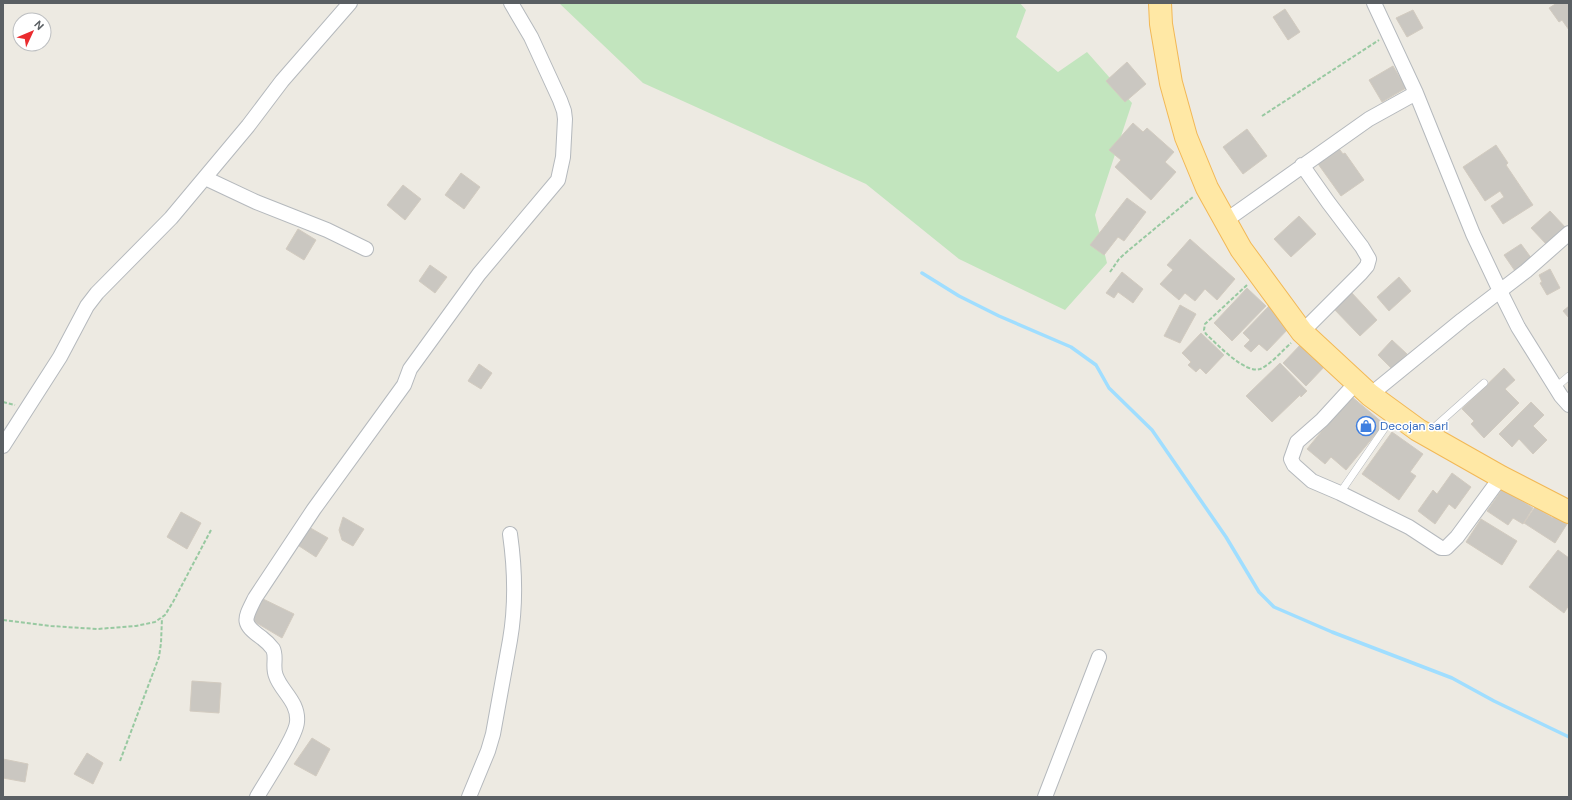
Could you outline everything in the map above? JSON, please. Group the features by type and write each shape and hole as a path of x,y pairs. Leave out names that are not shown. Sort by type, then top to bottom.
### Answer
{"main road":[{"path":"1160,3 1161,24 1171,83 1186,137 1207,188 1241,249 1302,332 1363,389 1394,414 1500,477 1569,512"}],"street":[{"path":"3,446 60,357 87,306 97,293 105,283 151,239 205,178 282,82 350,3"},
{"path":"257,797 296,730 298,717 292,701 275,675 274,650 265,640 249,629 247,624 248,613 255,598 318,504 404,385 410,369 439,328 491,259 524,223 558,180 563,156 566,119 564,111 531,37 511,3"},
{"path":"1374,3 1416,93 1473,234 1500,291 1518,327 1569,406"},
{"path":"1225,221 1369,119 1416,93"},
{"path":"1302,165 1362,247 1369,259 1361,273 1302,332"},
{"path":"205,178 256,202 322,228 366,249"},
{"path":"1500,477 1457,537 1446,548 1440,548 1409,527 1312,481 1300,472 1294,465 1292,459 1297,442 1322,420 1500,291 1548,253 1569,233"},
{"path":"469,797 488,751 493,734 511,634 514,570 510,534"},
{"path":"1045,797 1100,657"}],"lane":[{"path":"1556,387 1569,376"},
{"path":"1426,434 1484,383"},
{"path":"1340,493 1394,414"}],"path":[{"path":"1262,116 1388,34"},
{"path":"1110,272 1119,259 1129,250 1189,200 1207,188"},
{"path":"1259,273 1204,324 1206,334 1244,366 1252,370 1260,369 1277,356 1302,332"},
{"path":"3,620 51,626 97,629 136,626 155,622 162,618 173,602 211,530"},
{"path":"120,761 158,657 161,643 162,618"}],"green space":[{"path":"559,3 1020,3 1026,10 1016,37 1058,72 1087,52 1132,103 1095,215 1107,263 1065,310 959,259 866,184 643,83"}],"building":[{"path":"1557,3 1569,3 1569,30 1562,20 1559,22 1549,8"},
{"path":"1285,9 1300,32 1288,40 1273,17"},
{"path":"1413,10 1423,28 1407,37 1396,18"},
{"path":"1127,62 1146,84 1125,102 1106,81"},
{"path":"1393,66 1406,88 1382,102 1369,80"},
{"path":"1133,123 1143,132 1147,128 1174,152 1165,162 1176,172 1151,200 1115,167 1121,160 1109,150"},
{"path":"1247,129 1267,156 1243,174 1223,147"},
{"path":"1496,145 1508,163 1506,165 1533,205 1503,224 1491,206 1504,197 1500,191 1485,201 1463,167"},
{"path":"1337,146 1343,154 1345,153 1364,180 1341,196 1316,161"},
{"path":"461,173 480,187 464,209 445,195"},
{"path":"403,185 421,199 405,220 387,205"},
{"path":"1127,198 1146,212 1124,241 1118,237 1104,255 1090,245"},
{"path":"1550,211 1566,228 1547,245 1531,228"},
{"path":"1299,216 1316,234 1291,257 1274,239"},
{"path":"298,229 316,240 304,260 286,249"},
{"path":"1190,239 1235,279 1217,300 1205,289 1195,301 1185,293 1179,300 1160,284 1173,270 1167,265"},
{"path":"1521,244 1532,259 1515,271 1504,255"},
{"path":"430,265 447,277 435,293 419,281"},
{"path":"1550,269 1560,288 1547,295 1540,283 1542,282 1539,275"},
{"path":"1122,272 1143,289 1133,303 1118,292 1114,298 1106,293"},
{"path":"1399,277 1411,291 1389,311 1377,297"},
{"path":"1247,288 1266,306 1232,341 1214,323"},
{"path":"1351,292 1377,320 1360,336 1333,308"},
{"path":"1180,305 1196,314 1180,343 1164,336"},
{"path":"1269,306 1290,327 1267,351 1259,344 1251,352 1244,346 1250,340 1243,333"},
{"path":"1569,306 1569,318 1563,311"},
{"path":"1201,333 1224,355 1206,374 1200,368 1196,372 1188,365 1191,362 1182,353"},
{"path":"1392,340 1407,354 1392,369 1378,355"},
{"path":"1303,342 1326,365 1306,386 1283,363"},
{"path":"1280,363 1307,391 1301,397 1300,395 1272,422 1246,396"},
{"path":"479,364 492,373 481,389 468,381"},
{"path":"1504,368 1515,380 1505,389 1519,403 1484,438 1471,424 1474,421 1462,409"},
{"path":"1351,396 1384,424 1346,470 1331,457 1325,464 1307,449"},
{"path":"1531,402 1544,415 1533,426 1547,440 1533,454 1519,439 1512,447 1499,434"},
{"path":"1392,432 1423,454 1410,472 1416,476 1399,500 1362,474"},
{"path":"1452,473 1471,487 1455,509 1449,504 1435,524 1418,511 1433,490 1437,494"},
{"path":"1503,488 1533,508 1523,524 1513,518 1508,525 1487,511"},
{"path":"1535,507 1553,518 1554,516 1567,524 1555,543 1524,523"},
{"path":"181,512 201,523 187,549 167,537"},
{"path":"343,517 364,529 353,546 342,540 339,530"},
{"path":"1481,519 1517,541 1502,565 1466,542"},
{"path":"307,526 328,538 316,557 296,544"},
{"path":"1558,550 1569,558 1569,605 1564,613 1529,587"},
{"path":"259,597 294,614 282,638 250,619"},
{"path":"192,681 221,683 219,713 190,711"},
{"path":"312,738 330,749 316,776 294,764"},
{"path":"87,753 103,763 93,784 74,774"},
{"path":"3,759 28,764 25,782 3,778"}],"waterway":[{"path":"922,273 959,296 999,316 1071,347 1096,365 1109,388 1152,430 1226,537 1259,592 1274,607 1332,632 1452,678 1494,701 1569,737"}],"place":[{"name":"Decojan sarl","path":"1366,426"}]}
